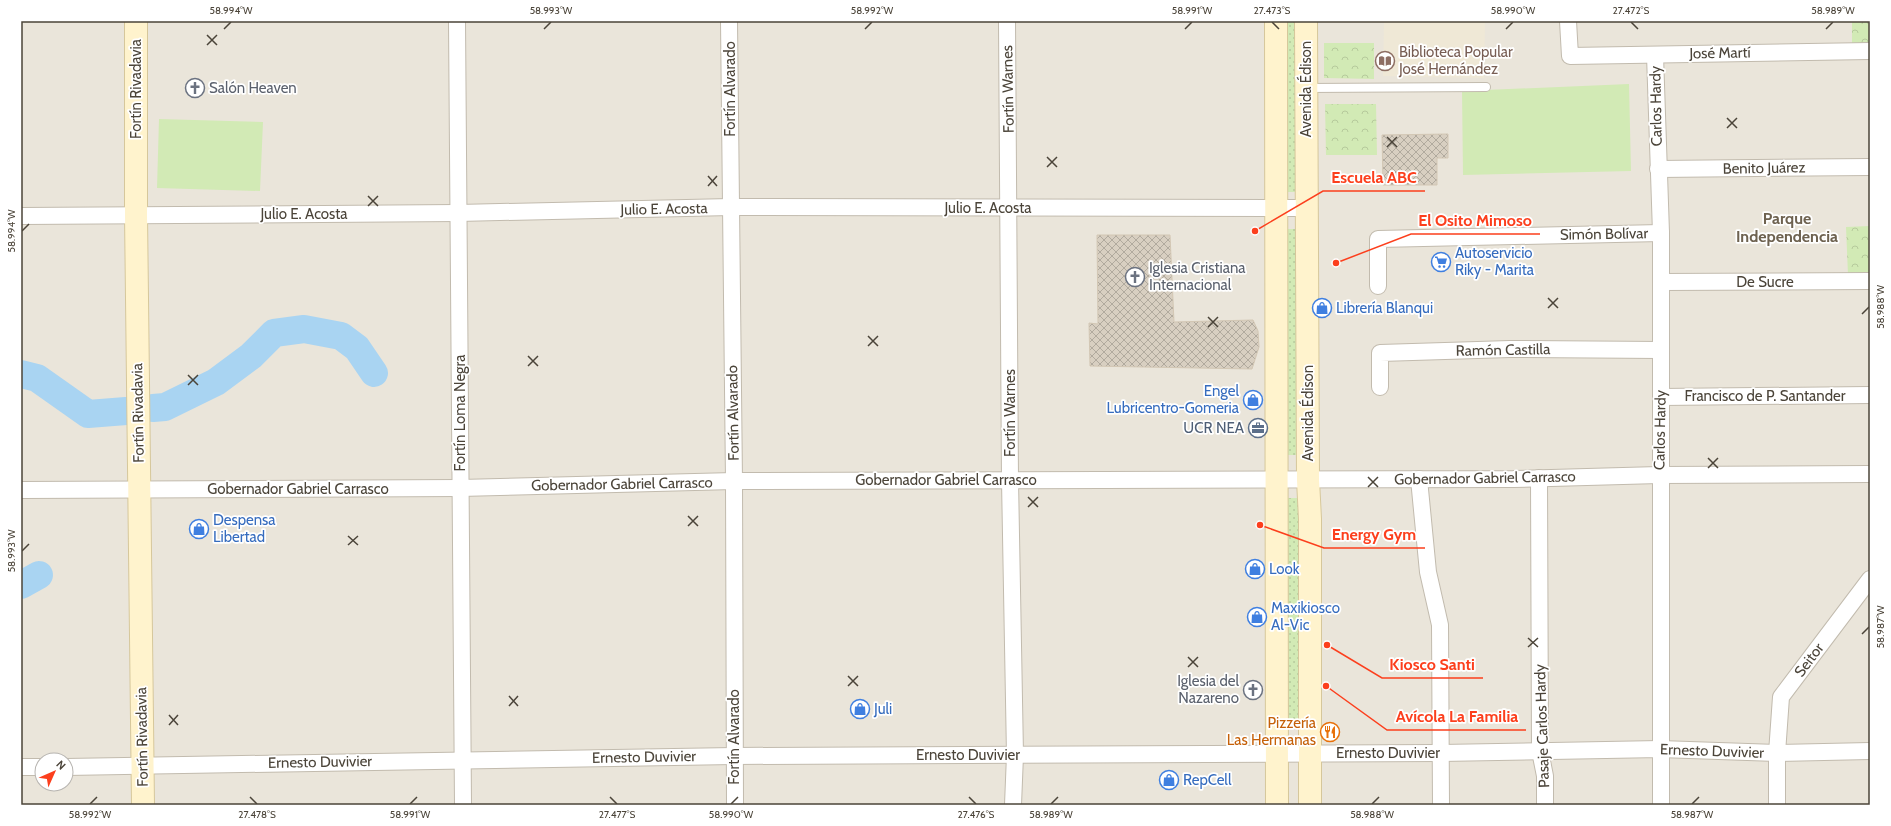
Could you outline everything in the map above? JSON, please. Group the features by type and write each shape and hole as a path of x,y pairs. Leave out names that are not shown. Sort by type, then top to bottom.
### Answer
{"main road":[{"name":"Fortín Rivadavia","path":"136,21 136,214 143,805"},
{"name":"Avenida Édison","path":"1276,21 1278,479 1277,805"},
{"name":"Avenida Édison","path":"1306,21 1308,480 1310,527 1310,805"}],"street":[{"name":"Fortín Loma Negra","path":"457,21 463,805"},
{"name":"Fortín Alvarado","path":"729,21 734,481 735,805"},
{"name":"Fortín Warnes","path":"1007,21 1010,480 1015,755 1013,805"},
{"name":"José Martí","path":"1568,21 1570,56 1870,51"},
{"name":"Carlos Hardy","path":"1655,55 1661,233 1661,805"},
{"name":"Benito Juárez","path":"1658,168 1870,167"},
{"name":"Julio E. Acosta","path":"21,216 136,214 458,213 730,207 1307,208"},
{"name":"Simón Bolívar","path":"1378,286 1378,239 1661,233"},
{"name":"De Sucre","path":"1661,282 1870,281"},
{"name":"Ramón Castilla","path":"1380,387 1380,353 1510,349 1661,350"},
{"name":"Francisco de P. Santander","path":"1661,397 1870,395"},
{"name":"Gobernador Gabriel Carrasco","path":"21,490 460,488 734,481 1308,480 1539,478 1660,474 1870,474"},
{"name":"Pasaje Carlos Hardy","path":"1539,478 1540,751 1545,776 1545,805"},
{"path":"1419,479 1428,572 1440,625 1441,805"},
{"name":"Seitor","path":"1777,805 1777,753 1781,697 1870,579"},
{"name":"Ernesto Duvivier","path":"74,767 463,759 734,756 1311,754 1660,749 1777,753 1870,751"},
{"path":"21,767 34,767"}],"lane":[{"path":"1306,88 1486,87"}],"shaded area":[{"path":"21,21 1870,21 1870,805 21,805"},
{"path":"1384,21 1485,21 1484,78 1383,76"}],"green space":[{"path":"1284,21 1296,21 1299,192 1287,192"},
{"path":"1852,21 1870,21 1870,48 1852,48"},
{"path":"1324,43 1374,43 1374,79 1324,78"},
{"path":"1629,84 1631,171 1463,175 1462,91"},
{"path":"1325,104 1376,104 1377,155 1326,155"},
{"path":"159,119 263,122 260,191 157,188"},
{"path":"1870,226 1870,274 1848,275 1846,227"},
{"path":"1287,229 1299,229 1298,455 1286,455"},
{"path":"1287,498 1300,498 1299,724 1286,724"}],"building":[{"path":"1448,134 1448,158 1437,158 1437,185 1383,185 1382,135"},
{"name":"Iglesia Cristiana Internacional","path":"1097,235 1170,235 1174,322 1253,320 1258,331 1259,347 1252,369 1090,366 1089,323 1098,324"}],"waterway":[{"path":"153,408 165,407 216,382 251,356 274,333 304,329 341,336 357,348 374,373"},
{"path":"21,374 37,378 88,414 126,411"},
{"path":"21,585 39,575"}],"place":[{"name":"Biblioteca Popular José Hernández","path":"1385,61"},
{"name":"Salón Heaven","path":"195,88"},
{"name":"Escuela ABC","path":"1255,231"},
{"name":"Autoservicio Riky - Marita","path":"1441,262"},
{"name":"El Osito Mimoso","path":"1336,263"},
{"name":"Iglesia Cristiana Internacional","path":"1135,277"},
{"name":"Librería Blanqui","path":"1322,308"},
{"name":"Engel Lubricentro-Gomeria","path":"1253,400"},
{"name":"UCR NEA","path":"1258,428"},
{"name":"Energy Gym","path":"1260,525"},
{"name":"Despensa Libertad","path":"199,529"},
{"name":"Look","path":"1255,569"},
{"name":"Maxikiosco Al-Vic","path":"1257,617"},
{"name":"Kiosco Santi","path":"1327,645"},
{"name":"Avícola La Familia","path":"1326,686"},
{"name":"Iglesia del Nazareno","path":"1253,690"},
{"name":"Juli","path":"860,709"},
{"name":"Pizzería Las Hermanas","path":"1330,732"},
{"name":"RepCell","path":"1169,780"}],"district":[{"name":"Parque Independencia","path":"1787,227"}]}
